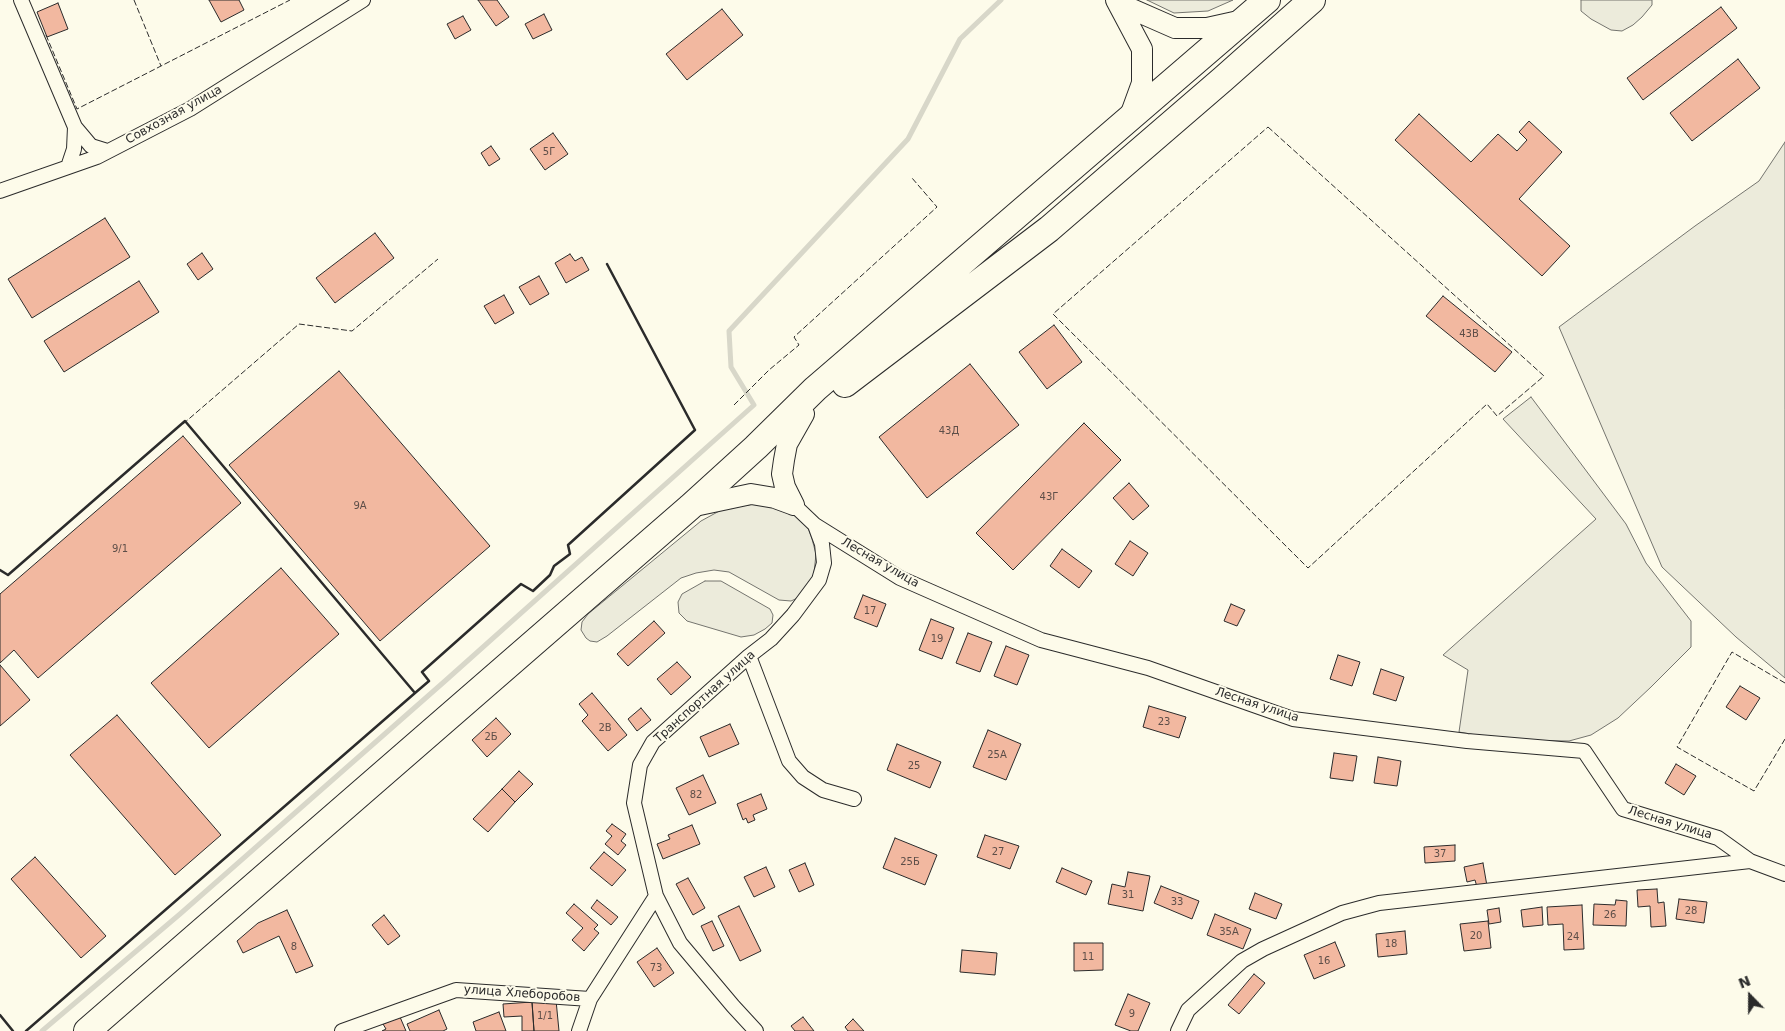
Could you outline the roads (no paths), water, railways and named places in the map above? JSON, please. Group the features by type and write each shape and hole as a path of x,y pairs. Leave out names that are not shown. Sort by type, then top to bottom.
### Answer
{"highway":[{"path":"87,1031 690,507 756,447 815,389 1267,0"},
{"path":"756,447 804,414 1049,229 1312,0"}],"street":[{"path":"21,0 76,126 90,146 107,151"},
{"name":"Совхозная улица","path":"0,191 97,157 190,109 363,0"},
{"path":"1117,1 1175,28 1207,28 1244,20"},
{"path":"1117,1 1142,48 1142,83 1130,116"},
{"path":"68,167 74,149 76,126"},
{"path":"794,505 785,487 782,474 787,444 804,414"},
{"path":"690,507 751,494 776,498 794,505"},
{"name":"Транспортная улица","path":"756,1031 680,943 656,896 634,803 640,765 653,742 749,656 772,639 819,580 824,563 822,544 815,525 794,505"},
{"name":"Лесная улица","path":"815,525 900,578 1041,640 1148,668 1292,720 1467,741 1584,751 1623,810 1718,838 1750,861 1785,874"},
{"path":"749,656 789,761 803,776 823,790 854,799"},
{"name":"Лесная улица","path":"1178,1031 1188,1010 1242,961 1263,949 1342,913 1379,903 1750,861"},
{"path":"579,1031 590,999 656,896"},
{"name":"улица Хлеборобов","path":"342,1031 456,990 590,999"}],"waterway":[{"path":"42,1031 180,914 754,405 731,367 729,331 908,139 960,39 1001,0"}]}
